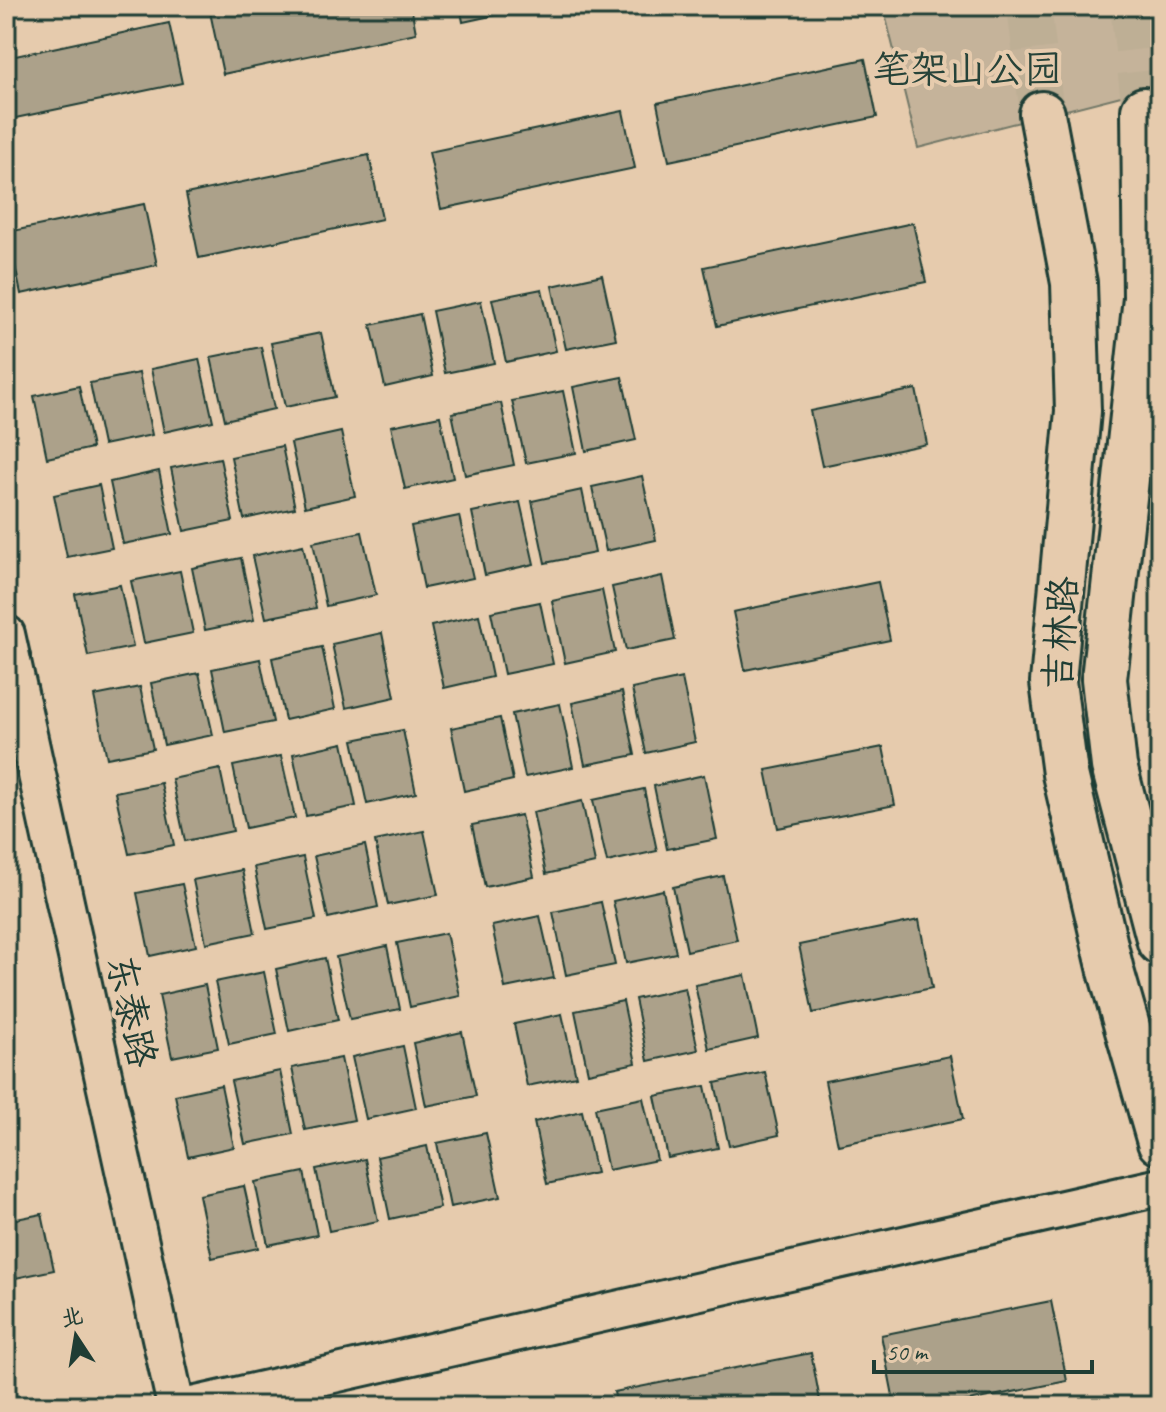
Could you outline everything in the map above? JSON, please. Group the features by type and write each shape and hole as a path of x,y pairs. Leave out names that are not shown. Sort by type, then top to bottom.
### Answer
{"main road":[{"name":"吉林路","path":"1144,110 1146,298 1104,679 1114,766 1160,942"},
{"name":"吉林路","path":"1042,114 1074,283 1078,411 1053,682 1065,774 1107,956 1160,1142"}],"street":[{"name":"东泰路","path":"6,634 176,1406"},
{"path":"192,1406 1160,1187"}],"green space":[{"name":"笔架山公园","path":"883,6 1160,6 1160,86 918,148"}],"building":[{"path":"236,6 411,6 416,33 223,74 210,12"},
{"path":"460,6 537,6 463,22"},
{"path":"169,23 182,83 6,120 6,58"},
{"path":"865,59 877,117 669,161 657,103"},
{"path":"623,111 635,168 441,209 429,152"},
{"path":"369,155 382,219 199,258 186,194"},
{"path":"144,204 157,265 21,294 8,232"},
{"path":"913,223 926,282 717,326 704,267"},
{"path":"602,275 616,339 566,349 552,286"},
{"path":"542,289 556,351 506,362 492,299"},
{"path":"481,301 494,363 445,373 432,311"},
{"path":"420,314 433,376 385,387 371,325"},
{"path":"321,333 335,397 285,407 271,343"},
{"path":"261,347 274,409 225,420 211,357"},
{"path":"199,359 213,421 164,432 151,369"},
{"path":"139,373 152,435 103,445 90,383"},
{"path":"622,377 636,440 586,451 573,387"},
{"path":"79,386 92,448 47,458 34,396"},
{"path":"916,389 927,444 822,466 810,411"},
{"path":"563,391 576,453 526,463 512,401"},
{"path":"501,403 514,465 465,475 452,413"},
{"path":"440,416 453,478 405,489 391,426"},
{"path":"341,432 355,496 305,507 291,443"},
{"path":"282,446 295,508 244,519 231,457"},
{"path":"220,458 233,521 184,531 171,468"},
{"path":"159,471 172,534 123,544 110,482"},
{"path":"642,476 656,540 606,551 592,487"},
{"path":"99,485 112,548 67,557 54,495"},
{"path":"582,490 595,553 545,563 532,501"},
{"path":"520,502 534,564 485,575 472,512"},
{"path":"459,516 473,578 424,588 411,526"},
{"path":"362,532 376,595 326,606 313,542"},
{"path":"303,545 316,608 266,618 252,556"},
{"path":"241,558 254,620 205,630 192,568"},
{"path":"180,571 193,633 144,643 131,581"},
{"path":"662,576 675,640 626,650 612,587"},
{"path":"878,582 890,640 745,670 733,612"},
{"path":"120,585 133,647 88,656 75,594"},
{"path":"602,590 615,652 565,663 552,601"},
{"path":"540,602 553,664 504,674 491,612"},
{"path":"479,615 492,677 444,688 431,626"},
{"path":"382,633 395,697 346,708 332,644"},
{"path":"322,647 335,709 285,720 272,658"},
{"path":"260,659 273,722 225,732 212,669"},
{"path":"199,673 213,735 164,745 151,683"},
{"path":"682,678 695,742 646,753 632,689"},
{"path":"140,687 153,749 107,758 94,696"},
{"path":"622,692 635,755 585,765 572,703"},
{"path":"560,704 573,767 525,777 512,714"},
{"path":"500,718 513,780 464,791 451,728"},
{"path":"403,730 416,793 367,804 353,740"},
{"path":"343,743 356,806 306,816 293,754"},
{"path":"883,747 895,805 778,828 766,770"},
{"path":"281,756 295,818 246,828 233,766"},
{"path":"220,769 233,831 185,841 172,779"},
{"path":"704,775 717,839 667,849 654,786"},
{"path":"161,783 174,845 129,854 115,792"},
{"path":"644,789 657,851 607,862 593,800"},
{"path":"582,801 595,863 546,874 533,812"},
{"path":"521,815 534,877 485,887 472,825"},
{"path":"424,831 438,895 388,905 375,841"},
{"path":"365,845 378,907 328,918 314,856"},
{"path":"303,857 316,919 267,929 254,867"},
{"path":"242,870 255,933 206,943 193,880"},
{"path":"723,876 737,940 687,951 673,887"},
{"path":"182,884 196,946 150,956 137,893"},
{"path":"663,890 676,953 626,963 613,901"},
{"path":"601,902 615,965 566,975 553,912"},
{"path":"540,916 554,978 505,988 492,926"},
{"path":"919,920 932,988 813,1013 799,945"},
{"path":"446,933 460,996 410,1007 397,943"},
{"path":"387,946 400,1009 350,1019 336,957"},
{"path":"325,958 338,1020 289,1031 276,969"},
{"path":"264,972 277,1034 229,1044 215,982"},
{"path":"745,975 758,1038 709,1049 695,985"},
{"path":"205,985 218,1048 172,1057 159,995"},
{"path":"685,988 698,1050 648,1061 635,999"},
{"path":"623,1001 636,1063 588,1073 575,1011"},
{"path":"562,1014 576,1076 527,1086 514,1024"},
{"path":"462,1032 476,1096 426,1106 413,1043"},
{"path":"403,1046 416,1108 366,1119 352,1057"},
{"path":"950,1056 963,1119 838,1145 825,1081"},
{"path":"341,1058 354,1120 305,1130 292,1068"},
{"path":"280,1071 293,1134 245,1144 231,1081"},
{"path":"765,1072 779,1135 729,1146 715,1083"},
{"path":"221,1085 234,1147 188,1157 175,1095"},
{"path":"705,1086 718,1148 668,1158 655,1096"},
{"path":"643,1098 657,1160 608,1170 595,1108"},
{"path":"582,1111 596,1173 547,1184 534,1122"},
{"path":"486,1133 500,1197 450,1207 437,1143"},
{"path":"427,1146 440,1208 390,1219 377,1157"},
{"path":"365,1159 378,1221 329,1231 316,1169"},
{"path":"304,1172 317,1235 268,1245 255,1182"},
{"path":"244,1186 258,1248 212,1258 199,1195"},
{"path":"42,1214 54,1270 6,1280 6,1221"},
{"path":"1051,1301 1067,1381 944,1406 895,1406 881,1335"},
{"path":"811,1353 821,1406 617,1406 614,1392"}],"tunnel":[{"path":"1029,6 1042,114"},
{"path":"1132,6 1144,110"}]}
